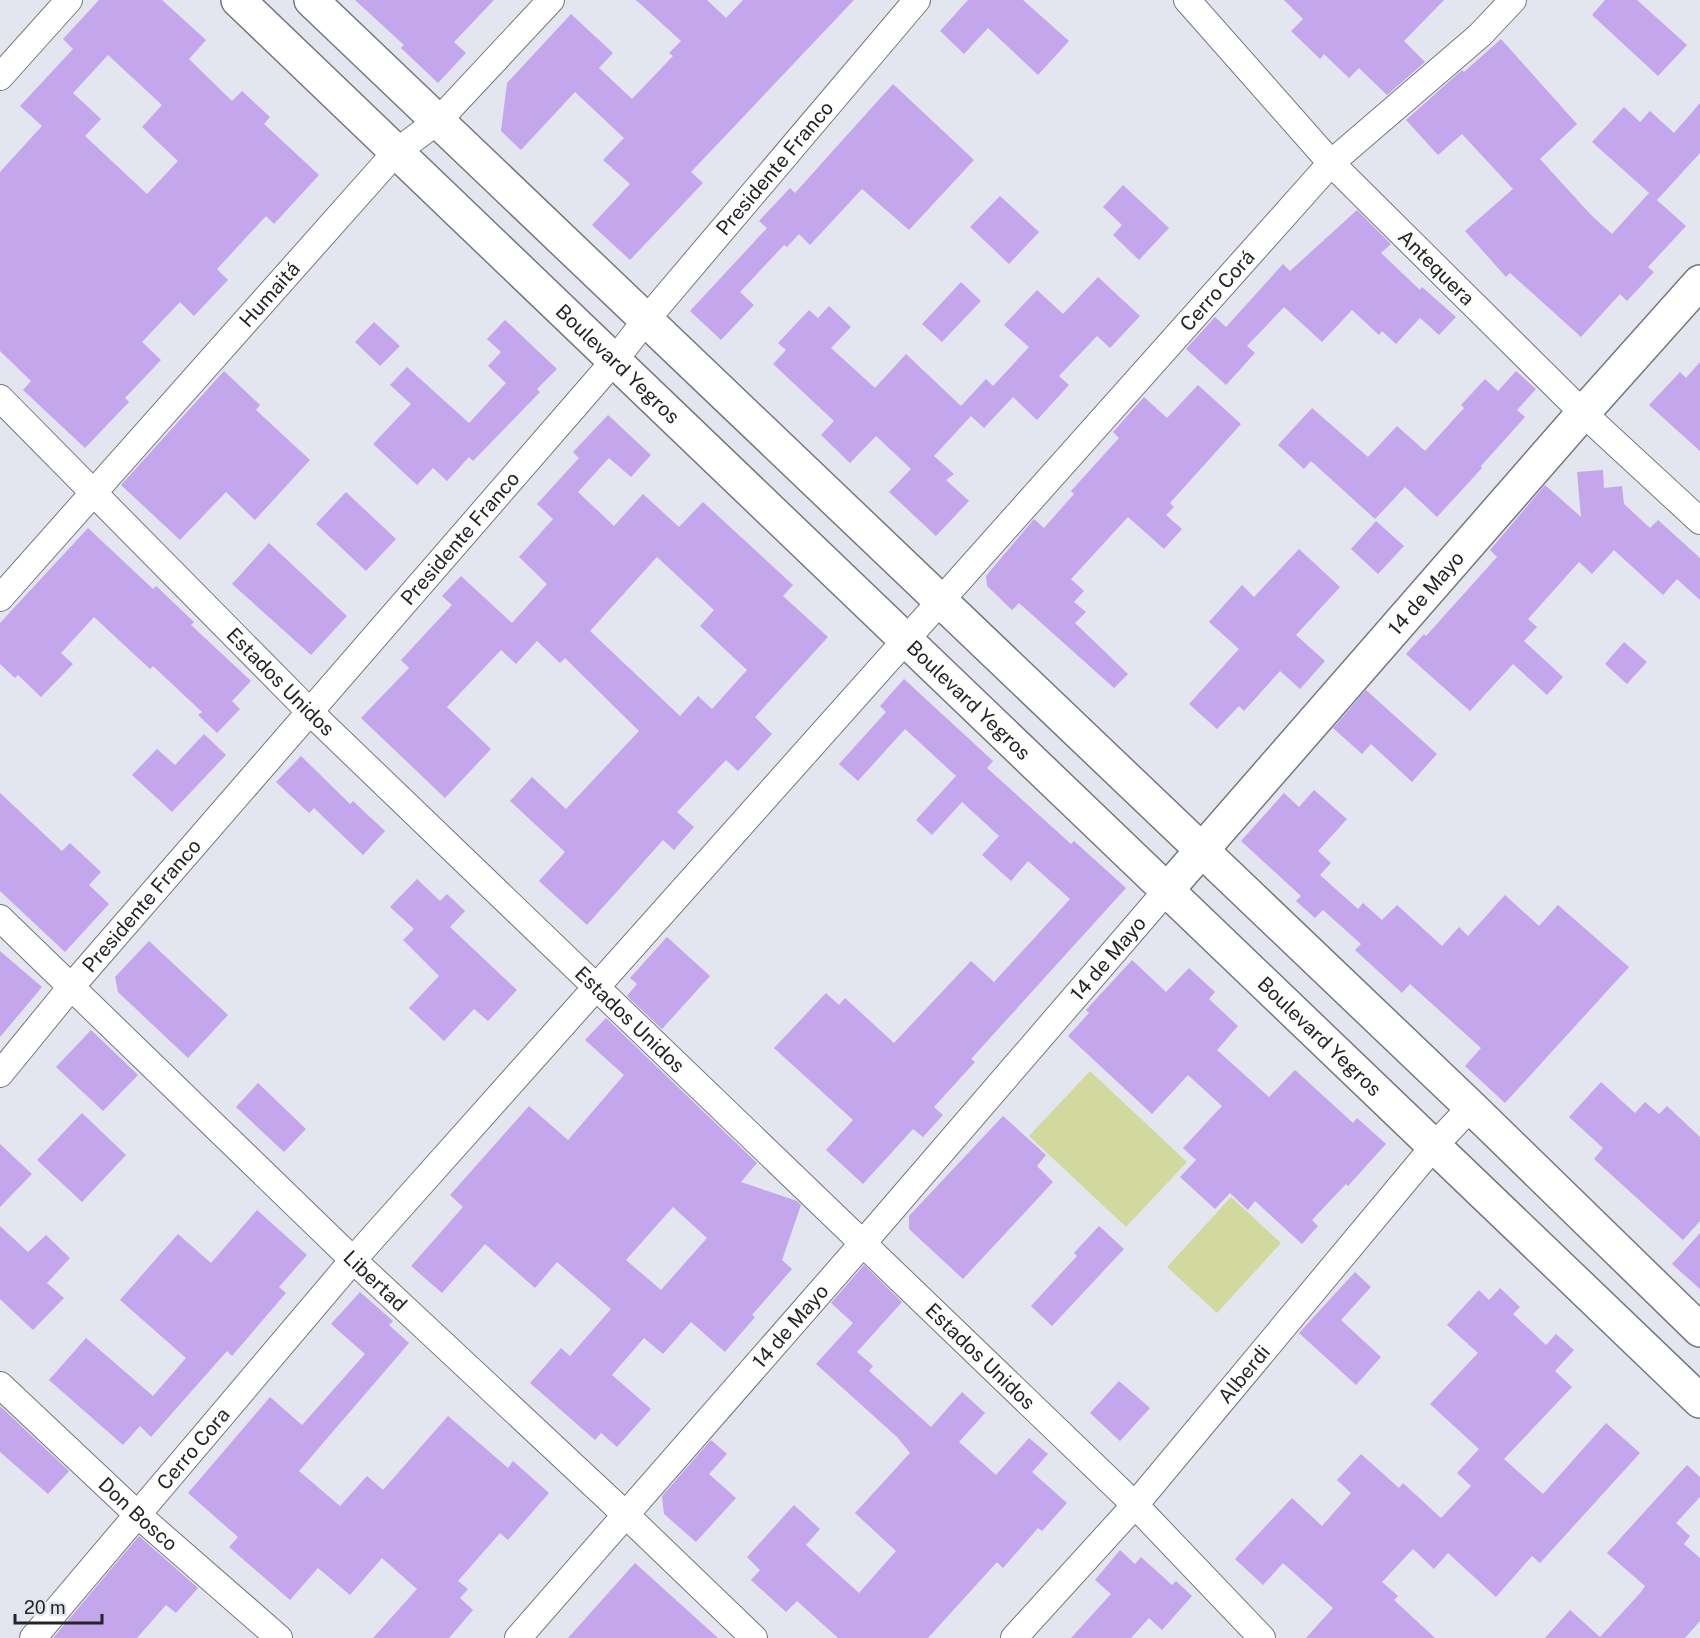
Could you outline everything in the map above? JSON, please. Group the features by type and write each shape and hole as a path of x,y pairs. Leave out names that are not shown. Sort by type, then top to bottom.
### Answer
{"main road":[{"name":"Boulevard Yegros","path":"238,0 1700,1401"},
{"path":"311,0 1471,1107 1700,1330"},
{"name":"14 de Mayo","path":"1167,890 1700,282"}],"street":[{"path":"0,77 69,0"},
{"name":"Humaitá","path":"0,598 396,152 438,121 551,0"},
{"name":"Presidente Franco","path":"0,1074 71,987 614,361 646,320 917,0"},
{"name":"Antequera","path":"1187,0 1331,163 1583,413 1700,521"},
{"name":"Cerro Corá","path":"597,986 1331,163 1480,34 1513,0"},
{"name":"Estados Unidos","path":"0,398 310,712 1135,1505 1262,1638"},
{"name":"14 de Mayo","path":"519,1638 1167,890"},
{"name":"Libertad","path":"0,918 353,1260 626,1515 753,1638"},
{"name":"Cerro Cora","path":"33,1638 353,1260 597,986"},
{"name":"Alberdi","path":"1014,1638 1135,1505 1434,1146 1471,1107"},
{"name":"Don Bosco","path":"0,1385 138,1515 279,1638"}],"green space":[{"path":"1090,1071 1187,1162 1126,1227 1029,1136"},
{"path":"1231,1197 1281,1243 1217,1313 1167,1267"}],"building":[{"path":"99,0 162,0 206,40 189,59 232,101 242,91 270,117 264,124 319,175 274,224 266,216 217,269 228,280 194,316 180,302 142,342 161,360 125,398 129,402 85,448 23,390 31,381 0,351 0,172 42,126 20,106 73,49 63,39","holes":["108,55 162,105 142,127 178,161 147,194 85,136 101,119 73,93"]},
{"path":"355,0 494,0 454,42 466,53 438,83 401,48 404,45"},
{"path":"636,0 707,0 726,18 743,0 854,0 691,172 703,183 630,260 592,225 630,184 603,160 624,138 575,92 521,150 501,131 507,83 571,14 613,53 599,68 632,99 673,56 669,53 681,41"},
{"path":"968,0 1023,0 1069,41 1038,75 988,28 964,54 940,31"},
{"path":"1284,0 1444,0 1404,41 1425,62 1387,95 1359,68 1349,78 1324,54 1320,59 1291,31 1303,19"},
{"path":"1605,0 1637,0 1687,45 1658,76 1592,15"},
{"path":"1501,39 1577,124 1540,159 1591,215 1612,234 1649,193 1686,226 1648,267 1654,272 1627,301 1620,294 1581,337 1510,273 1506,277 1465,231 1513,189 1462,134 1438,155 1406,120"},
{"path":"893,84 974,160 909,230 862,189 810,245 799,234 787,247 784,245 740,292 754,305 721,340 690,311 767,228 759,221 790,188 795,193"},
{"path":"1700,103 1700,153 1657,200 1592,142 1624,107 1640,122 1650,111 1674,133"},
{"path":"1123,185 1169,228 1139,260 1113,235 1122,225 1103,207"},
{"path":"1000,196 1039,232 1009,264 970,227"},
{"path":"1357,210 1391,244 1381,253 1420,290 1422,287 1456,317 1439,335 1420,318 1396,344 1382,331 1379,335 1352,310 1322,342 1284,307 1247,346 1255,353 1226,385 1186,349 1215,317 1226,327 1283,264 1290,271"},
{"path":"1098,277 1140,316 1110,348 1097,336 1059,376 1069,385 1037,420 1013,397 984,428 971,416 934,456 954,474 946,480 969,501 936,536 889,492 911,469 876,436 850,463 821,435 834,421 773,364 786,350 778,343 809,310 818,318 829,306 851,327 831,348 875,388 906,354 961,406 986,379 993,386 1029,347 1004,325 1037,290 1063,314"},
{"path":"961,282 981,301 942,342 922,324"},
{"path":"505,320 557,369 537,389 540,392 473,461 469,457 447,481 433,468 417,485 373,444 411,404 390,385 407,367 469,423 506,383 488,366 501,352 487,339"},
{"path":"374,322 400,346 380,366 355,342"},
{"path":"1700,362 1700,451 1649,405 1680,372 1686,378"},
{"path":"224,371 260,405 256,410 310,460 255,520 226,492 180,540 121,485"},
{"path":"1516,371 1536,389 1517,410 1525,417 1437,517 1405,487 1375,519 1311,461 1304,469 1278,445 1312,408 1368,457 1397,426 1425,451 1464,408 1461,405 1485,379 1498,391"},
{"path":"1198,385 1241,424 1170,503 1174,507 1166,515 1182,529 1164,549 1128,517 1071,579 1084,591 1074,602 1086,612 1075,623 1128,674 1114,688 1019,603 1012,610 987,586 986,576 1034,519 1044,528 1074,494 1071,491 1119,438 1113,432 1144,397 1167,418"},
{"path":"608,415 651,455 631,477 609,458 578,492 614,526 643,494 679,527 703,502 793,585 783,596 828,637 755,717 772,734 738,771 726,760 677,812 694,827 674,850 663,840 587,925 539,881 565,852 510,801 532,777 566,809 639,731 565,658 560,663 537,641 516,664 501,650 447,707 491,749 445,798 361,718 409,668 401,660 452,605 442,596 461,576 512,623 547,584 519,557 553,519 537,504 579,458 573,452","holes":["657,557 714,610 700,626 747,670 712,709 698,696 680,716 590,631"]},
{"path":"1603,470 1604,488 1622,486 1624,504 1650,528 1658,520 1700,558 1700,600 1677,579 1663,595 1614,550 1592,574 1579,562 1528,619 1537,627 1524,641 1563,677 1547,695 1513,664 1470,711 1406,654 1424,634 1426,636 1497,557 1490,550 1545,485 1581,517 1577,472"},
{"path":"346,492 396,539 366,571 316,524"},
{"path":"1376,521 1404,546 1378,574 1351,549"},
{"path":"88,528 153,589 156,586 194,622 191,625 251,681 232,701 240,709 217,733 198,715 202,712 153,666 150,669 94,617 61,653 73,664 41,697 18,675 15,678 0,664 0,623"},
{"path":"269,543 347,616 311,655 232,584"},
{"path":"1299,549 1340,587 1296,635 1325,661 1300,689 1280,671 1244,711 1239,706 1217,729 1189,704 1239,649 1209,622 1242,585 1254,597"},
{"path":"1624,642 1647,662 1627,684 1605,664"},
{"path":"904,679 993,761 987,768 1071,844 1074,841 1126,888 971,1059 975,1062 934,1107 943,1115 923,1137 913,1129 863,1184 826,1150 853,1120 774,1048 826,993 839,1005 845,998 894,1043 971,961 994,982 1070,899 1028,861 1011,881 982,855 999,836 962,802 932,835 916,820 956,776 905,729 858,781 839,764 886,712 880,706"},
{"path":"1366,690 1437,754 1412,782 1371,744 1362,754 1333,728"},
{"path":"204,734 226,755 172,812 132,775 157,749 175,765"},
{"path":"301,756 350,804 353,801 385,831 363,855 314,808 309,813 276,782"},
{"path":"1314,790 1347,819 1318,851 1331,863 1320,875 1358,909 1363,903 1382,920 1397,905 1442,946 1459,927 1468,936 1505,895 1539,926 1558,905 1629,967 1505,1103 1465,1066 1481,1048 1410,984 1402,993 1355,950 1361,944 1323,910 1315,918 1296,901 1301,896 1241,841 1284,793 1299,807"},
{"path":"0,793 62,851 70,843 101,872 89,885 109,904 65,952 0,891"},
{"path":"417,879 440,901 447,894 465,911 450,927 517,990 488,1021 474,1009 444,1041 409,1008 439,976 403,940 414,929 390,907"},
{"path":"667,937 710,976 662,1029 627,996 637,984 630,978"},
{"path":"149,941 228,1015 188,1058 118,992 115,977"},
{"path":"0,951 42,987 0,1037"},
{"path":"1132,960 1166,992 1189,968 1215,992 1209,999 1238,1026 1217,1050 1269,1097 1295,1070 1353,1123 1357,1118 1386,1144 1348,1186 1346,1184 1312,1220 1318,1226 1302,1244 1255,1201 1248,1210 1230,1193 1215,1209 1180,1177 1196,1160 1183,1148 1222,1106 1188,1075 1152,1114 1068,1036 1089,1013 1086,1010"},
{"path":"606,1018 757,1163 741,1182 797,1201 801,1205 782,1260 792,1269 752,1315 755,1317 725,1352 691,1322 663,1354 644,1338 612,1375 651,1409 617,1447 601,1433 595,1440 530,1383 561,1348 570,1356 611,1309 557,1262 535,1288 485,1244 442,1293 411,1266 463,1207 450,1195 529,1106 568,1140 624,1075 585,1040","holes":["673,1207 707,1238 661,1290 626,1260"]},
{"path":"91,1030 138,1075 103,1111 56,1067"},
{"path":"1601,1082 1635,1113 1645,1102 1659,1114 1667,1106 1700,1137 1700,1221 1683,1240 1594,1159 1603,1148 1569,1117"},
{"path":"258,1083 306,1129 284,1152 236,1107"},
{"path":"82,1113 126,1155 82,1202 37,1160"},
{"path":"1003,1116 1046,1155 1037,1166 1053,1182 963,1279 909,1229 909,1216"},
{"path":"0,1144 32,1174 0,1207"},
{"path":"257,1210 307,1255 279,1287 286,1293 232,1356 227,1351 151,1437 140,1426 123,1445 49,1380 86,1338 153,1396 186,1358 120,1300 178,1234 211,1263"},
{"path":"0,1226 28,1252 46,1235 70,1258 47,1283 64,1298 33,1330 0,1299"},
{"path":"1099,1226 1124,1249 1052,1326 1031,1306 1077,1256 1074,1253"},
{"path":"1700,1233 1700,1289 1672,1264"},
{"path":"864,1265 902,1302 857,1352 873,1366 869,1371 931,1427 962,1392 985,1413 959,1442 996,1475 1029,1438 1048,1454 1032,1472 1067,1503 1042,1531 1038,1528 1003,1568 997,1562 928,1638 838,1638 797,1601 786,1612 751,1580 760,1570 747,1557 794,1505 820,1529 806,1545 859,1593 896,1551 855,1513 910,1453 897,1437 816,1364 853,1323 831,1303"},
{"path":"1355,1272 1371,1287 1341,1320 1381,1357 1356,1385 1299,1333"},
{"path":"1500,1288 1520,1307 1513,1314 1546,1345 1556,1334 1574,1350 1555,1371 1572,1387 1504,1459 1543,1494 1606,1423 1640,1453 1540,1563 1532,1556 1496,1597 1448,1553 1434,1569 1413,1549 1382,1582 1398,1596 1394,1600 1435,1638 1306,1638 1333,1608 1283,1563 1263,1585 1235,1559 1292,1498 1322,1526 1351,1493 1337,1480 1361,1454 1399,1488 1403,1483 1441,1518 1471,1486 1457,1473 1479,1449 1430,1404 1478,1353 1447,1325 1479,1290 1489,1300"},
{"path":"360,1292 393,1321 389,1325 409,1343 299,1471 340,1506 367,1476 383,1490 448,1416 508,1468 513,1461 549,1493 508,1540 500,1533 458,1581 468,1589 460,1598 473,1610 449,1638 373,1638 417,1589 382,1558 350,1595 318,1568 290,1600 229,1547 238,1537 188,1493 270,1397 302,1425 365,1354 331,1324"},
{"path":"1119,1381 1150,1408 1120,1441 1090,1413"},
{"path":"0,1406 69,1471 48,1494 0,1452"},
{"path":"711,1440 727,1454 709,1474 736,1498 696,1542 664,1514 662,1496"},
{"path":"1687,1465 1700,1477 1700,1497 1676,1523 1690,1536 1684,1544 1700,1558 1700,1621 1685,1638 1545,1638 1570,1610 1600,1637 1641,1592 1645,1586 1607,1553"},
{"path":"139,1536 198,1588 176,1613 166,1605 137,1638 53,1638"},
{"path":"1120,1550 1135,1564 1141,1557 1172,1585 1176,1581 1192,1596 1162,1630 1149,1618 1131,1638 1071,1638 1111,1594 1095,1580"},
{"path":"635,1563 718,1638 568,1638"}]}
